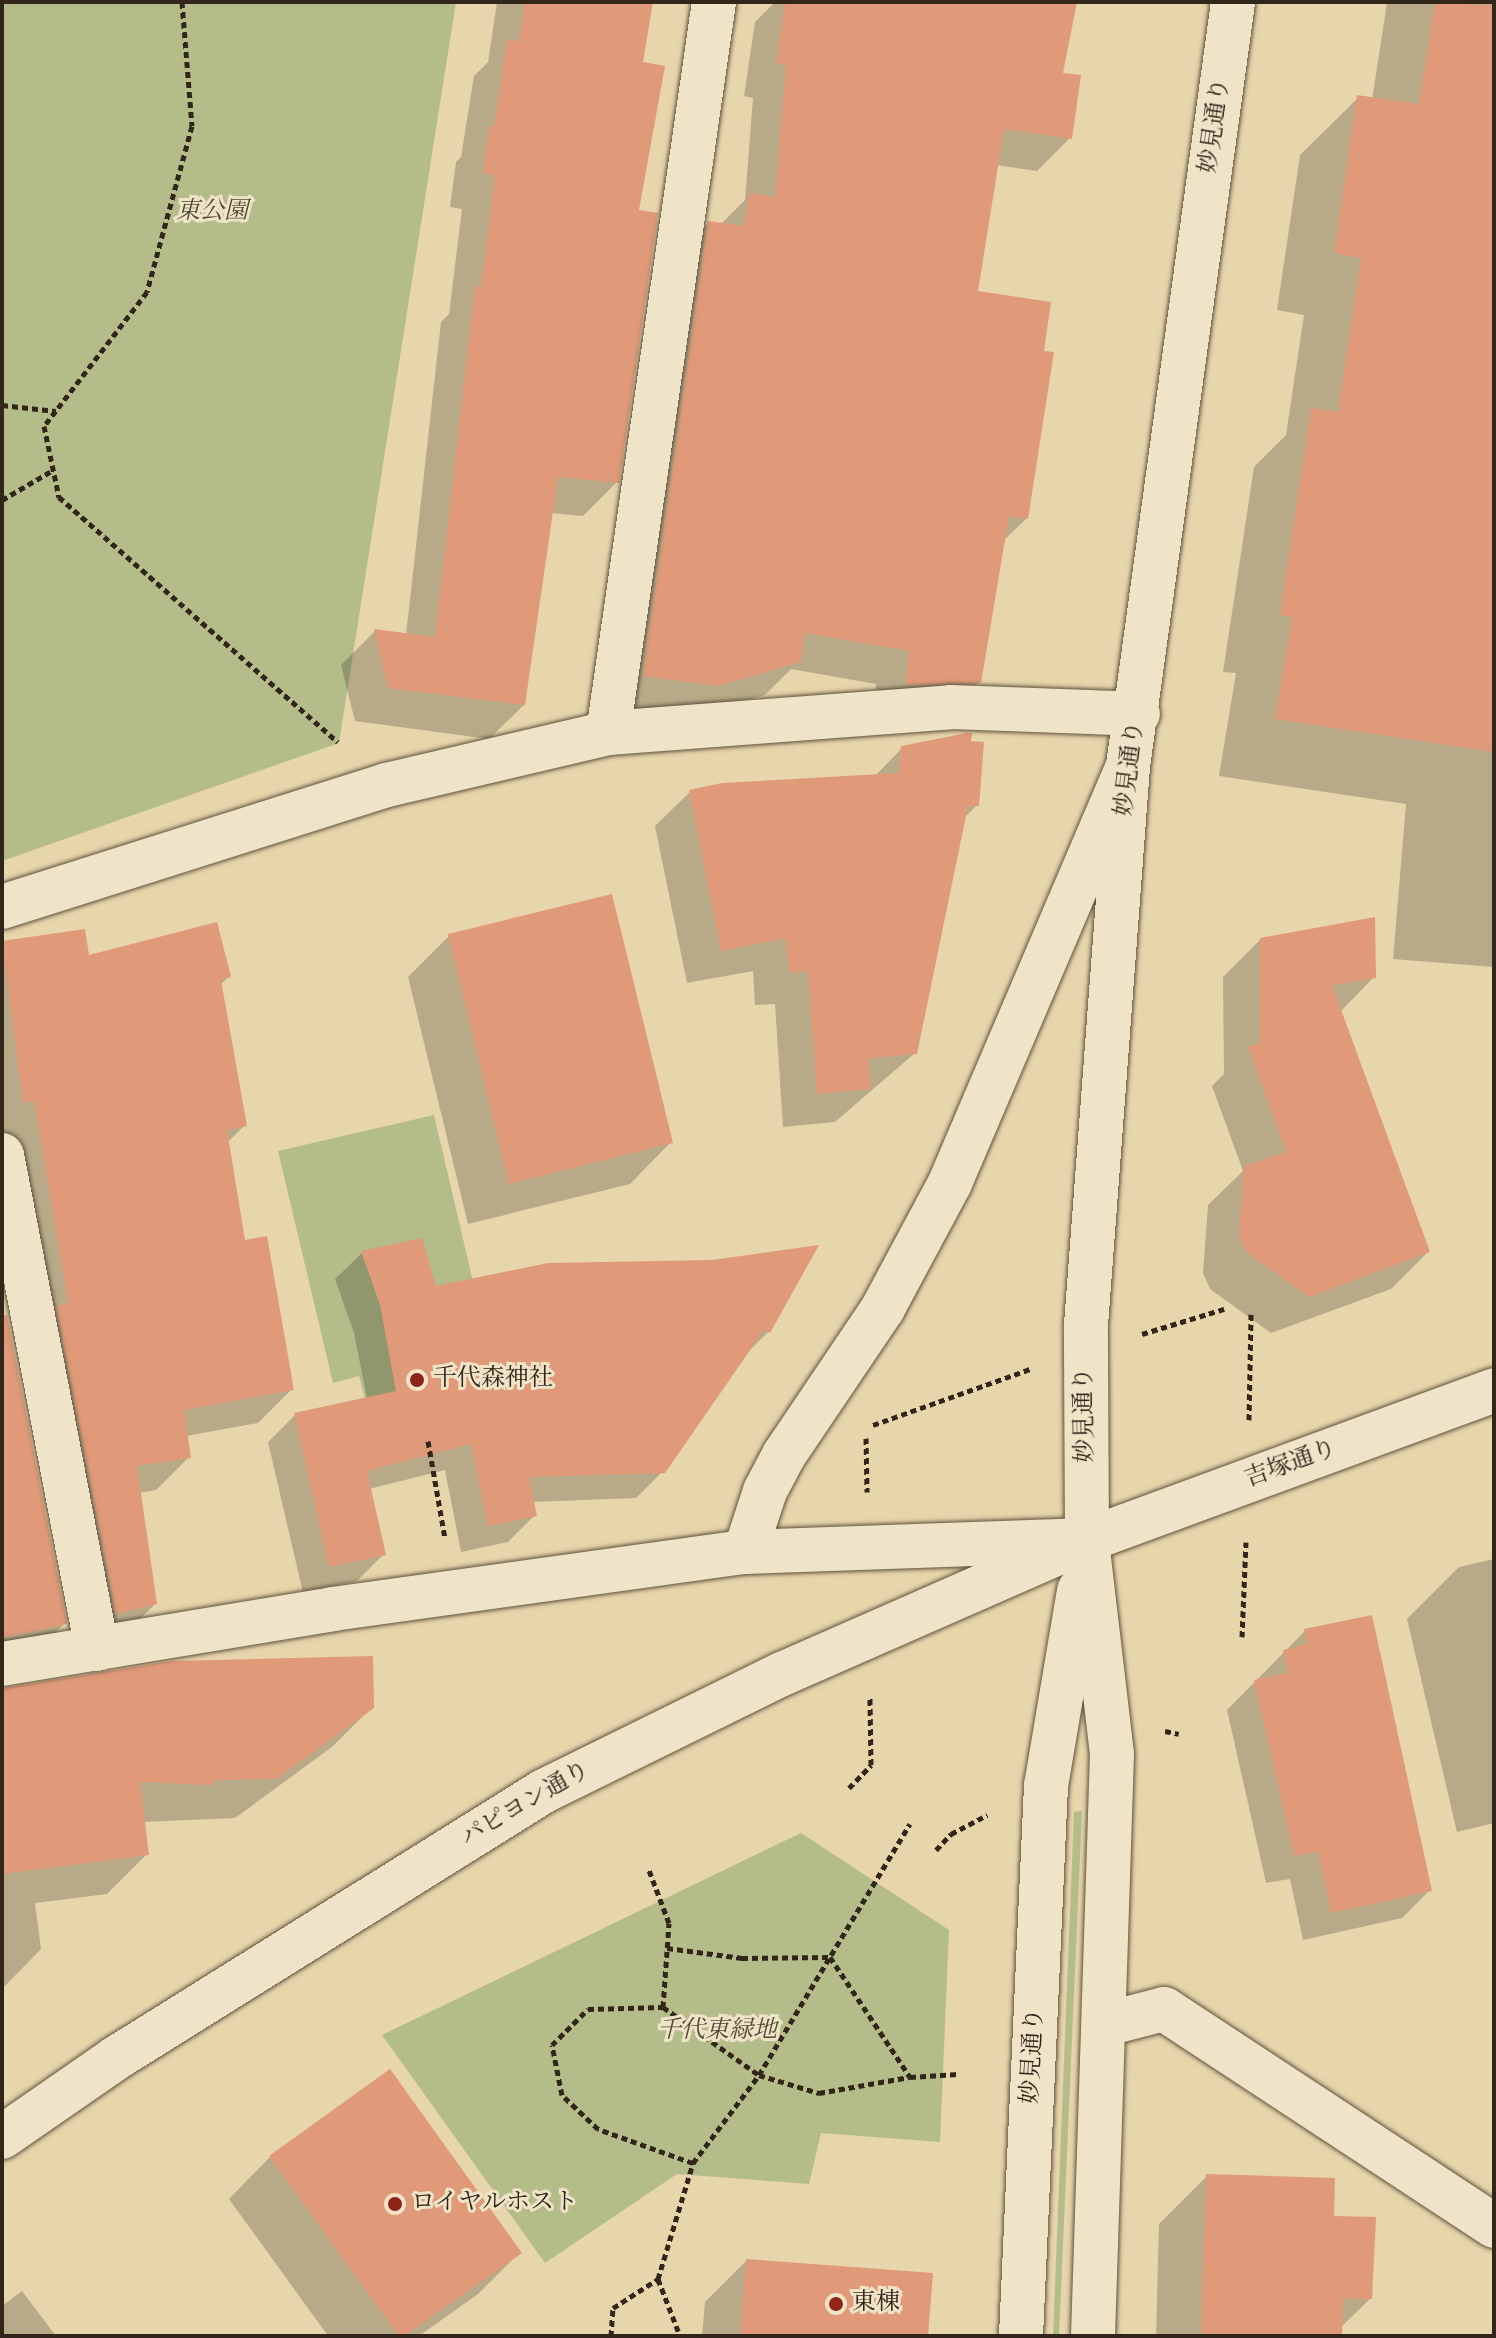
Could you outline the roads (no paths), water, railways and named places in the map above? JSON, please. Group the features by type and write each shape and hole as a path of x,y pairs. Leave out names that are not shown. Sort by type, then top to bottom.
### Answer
{"street":[{"path":"608,733 714,2"},
{"name":"妙見通り","path":"1093,2336 1106,2024 1112,1754 1087,1540 1085,1352 1128,766 1138,714 1233,2"},
{"path":"2,907 387,785 608,733 951,707 1138,714"},
{"path":"745,1552 765,1491 784,1455 883,1308 950,1183 1128,766"},
{"path":"2,1155 97,1649"},
{"name":"吉塚通り","path":"1087,1540 1494,1390"},
{"path":"2,1664 745,1552 1087,1540"},
{"name":"妙見通り","path":"1021,2336 1046,1786 1087,1540"},
{"name":"パピヨン通り","path":"2,2137 116,2058 544,1791 782,1674 1087,1540"},
{"path":"1106,2024 1164,2009 1494,2226"}],"place":[{"name":"千代森神社","path":"417,1380"},
{"name":"ロイヤルホスト","path":"395,2204"},
{"name":"東棟","path":"836,2304"}],"park label":[{"name":"東公園","path":"212,213"},
{"name":"千代東緑地","path":"717,2032"}]}
